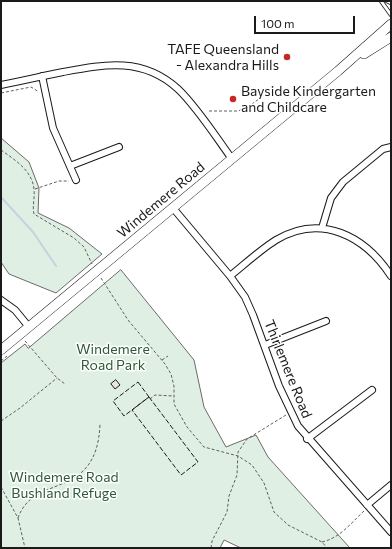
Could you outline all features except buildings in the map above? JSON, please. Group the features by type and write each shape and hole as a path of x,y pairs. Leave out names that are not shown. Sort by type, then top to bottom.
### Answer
{"main road":[{"name":"Windemere Road","path":"1,350 29,327 99,275 173,208 338,71 391,24"},
{"name":"Windemere Road","path":"338,71 391,37"}],"street":[{"path":"1,85 108,64 126,65 144,69 162,77 178,90 232,159"},
{"path":"42,76 53,128 76,180"},
{"path":"70,166 119,147"},
{"path":"322,228 331,198 343,182 383,149 391,147"},
{"name":"Thirlemere Road","path":"173,208 230,276 245,297 290,412 307,439 391,532"},
{"path":"230,276 276,240 299,230 322,228 353,238 370,250 391,276"},
{"path":"1,300 15,310 29,327"},
{"path":"265,345 326,321"},
{"path":"307,439 372,390"},
{"path":"367,505 391,485"}],"lane":[{"path":"381,1 391,15"},
{"path":"387,1 391,2"}],"path":[{"path":"1,93 31,87 37,89 39,93 45,92"},
{"path":"209,110 239,111 242,108 248,107 267,93"},
{"path":"1,150 26,170 34,189 34,214 74,238 88,253 99,275 128,320 162,360 171,374 174,386 173,396 176,410 204,447 238,456 252,465 264,483 274,512 288,525 322,542 327,548"},
{"path":"34,189 59,181 76,180"},
{"path":"20,335 57,378 65,384"},
{"path":"162,360 168,356"},
{"path":"1,421 20,408 57,378"},
{"path":"150,399 155,396 173,396"},
{"path":"211,548 212,541 227,512 230,492 237,475 238,452 247,440 290,412"},
{"path":"18,518 21,508 36,495 76,478 89,465 99,436 100,424"},
{"path":"1,487 18,518 25,548"},
{"path":"322,542 332,540 341,533 364,510 367,505"}],"green space":[{"path":"1,138 29,162 39,188 38,213 69,228 102,254 56,293 9,274 1,262"},
{"path":"121,270 194,360 204,407 226,447 256,435 268,457 350,548 241,548 224,540 220,548 1,548 1,363 25,344 28,348"}],"waterway":[{"path":"1,197 33,232 56,266"}],"fence":[{"path":"138,382 149,397 124,416 113,401 138,382"},
{"path":"149,397 198,462 181,475 132,410 149,397"}],"place":[{"name":"TAFE Queensland - Alexandra Hills","path":"287,57"},
{"name":"Bayside Kindergarten and Childcare","path":"233,99"}],"park label":[{"name":"Windemere Road Park","path":"113,358"},
{"name":"Windemere Road Bushland Refuge","path":"64,486"}]}
